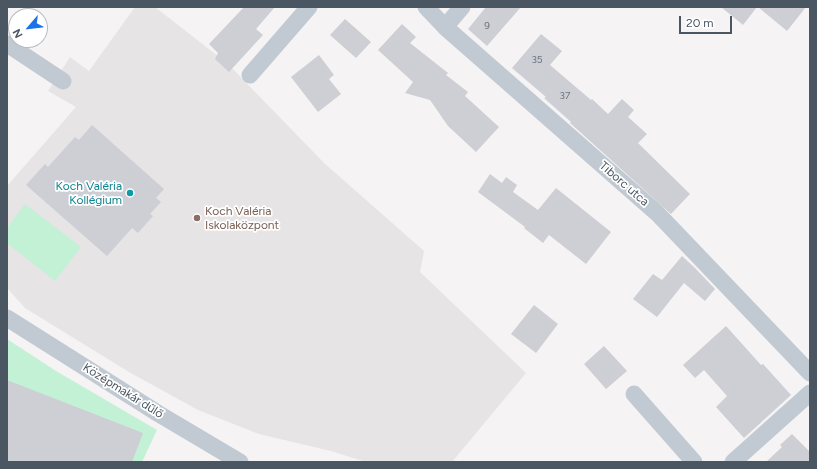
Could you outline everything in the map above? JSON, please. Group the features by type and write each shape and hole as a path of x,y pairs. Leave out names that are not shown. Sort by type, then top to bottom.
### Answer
{"street":[{"path":"250,75 309,7"},
{"name":"Tiborc utca","path":"426,7 445,27 657,213 810,373"},
{"path":"445,27 462,7"},
{"path":"7,44 63,81"},
{"name":"Középmakár dűlő","path":"7,318 159,414 240,462"},
{"path":"733,462 810,393"},
{"path":"634,394 694,462"}],"shaded area":[{"name":"Koch Valéria Iskolaközpont","path":"135,7 155,7 228,64 324,163 424,251 420,272 526,373 452,462 366,462 331,451 259,434 198,410 129,372 25,308 7,288 7,186 76,107 48,91 70,57 89,71"}],"green space":[{"path":"25,204 81,247 55,281 7,243 7,228"},
{"path":"7,339 56,371 157,430 142,462 7,462"}],"building":[{"path":"244,7 275,7 256,29 263,35 229,72 215,59 218,53 209,44"},
{"path":"486,7 521,7 487,46 468,29"},
{"path":"721,7 757,7 743,25"},
{"path":"758,7 806,7 787,31"},
{"path":"345,19 371,42 356,58 330,35"},
{"path":"402,24 416,37 410,43 448,73 446,75 468,92 465,96 499,127 476,152 448,126 430,100 405,93 413,82 378,50"},
{"path":"541,34 562,51 550,65 608,114 622,99 634,110 628,117 647,134 638,143 690,194 671,214 570,123 571,122 544,98 546,97 512,68"},
{"path":"319,55 334,75 329,79 341,94 318,112 291,77"},
{"name":"Koch Valéria Kollégium","path":"92,125 164,189 156,198 161,202 150,214 153,216 138,233 132,228 107,256 26,185 45,164 48,167 75,137 79,140"},
{"path":"490,174 502,183 506,177 517,185 513,192 538,210 556,188 611,232 586,264 549,235 543,243 524,228 525,227 478,192"},
{"path":"682,256 715,289 705,301 684,283 657,317 633,299 653,274 662,280"},
{"path":"534,305 558,324 536,353 511,334"},
{"path":"726,326 761,365 763,364 791,395 744,438 716,407 727,396 704,370 695,378 683,365"},
{"path":"604,346 627,371 606,389 584,364"},
{"path":"7,380 143,433 132,462 7,462"},
{"path":"792,434 810,452 810,462 766,462 782,447 780,445"}],"place":[{"name":"Koch Valéria Kollégium","path":"130,193"},
{"name":"Koch Valéria Iskolaközpont","path":"197,218"}]}
